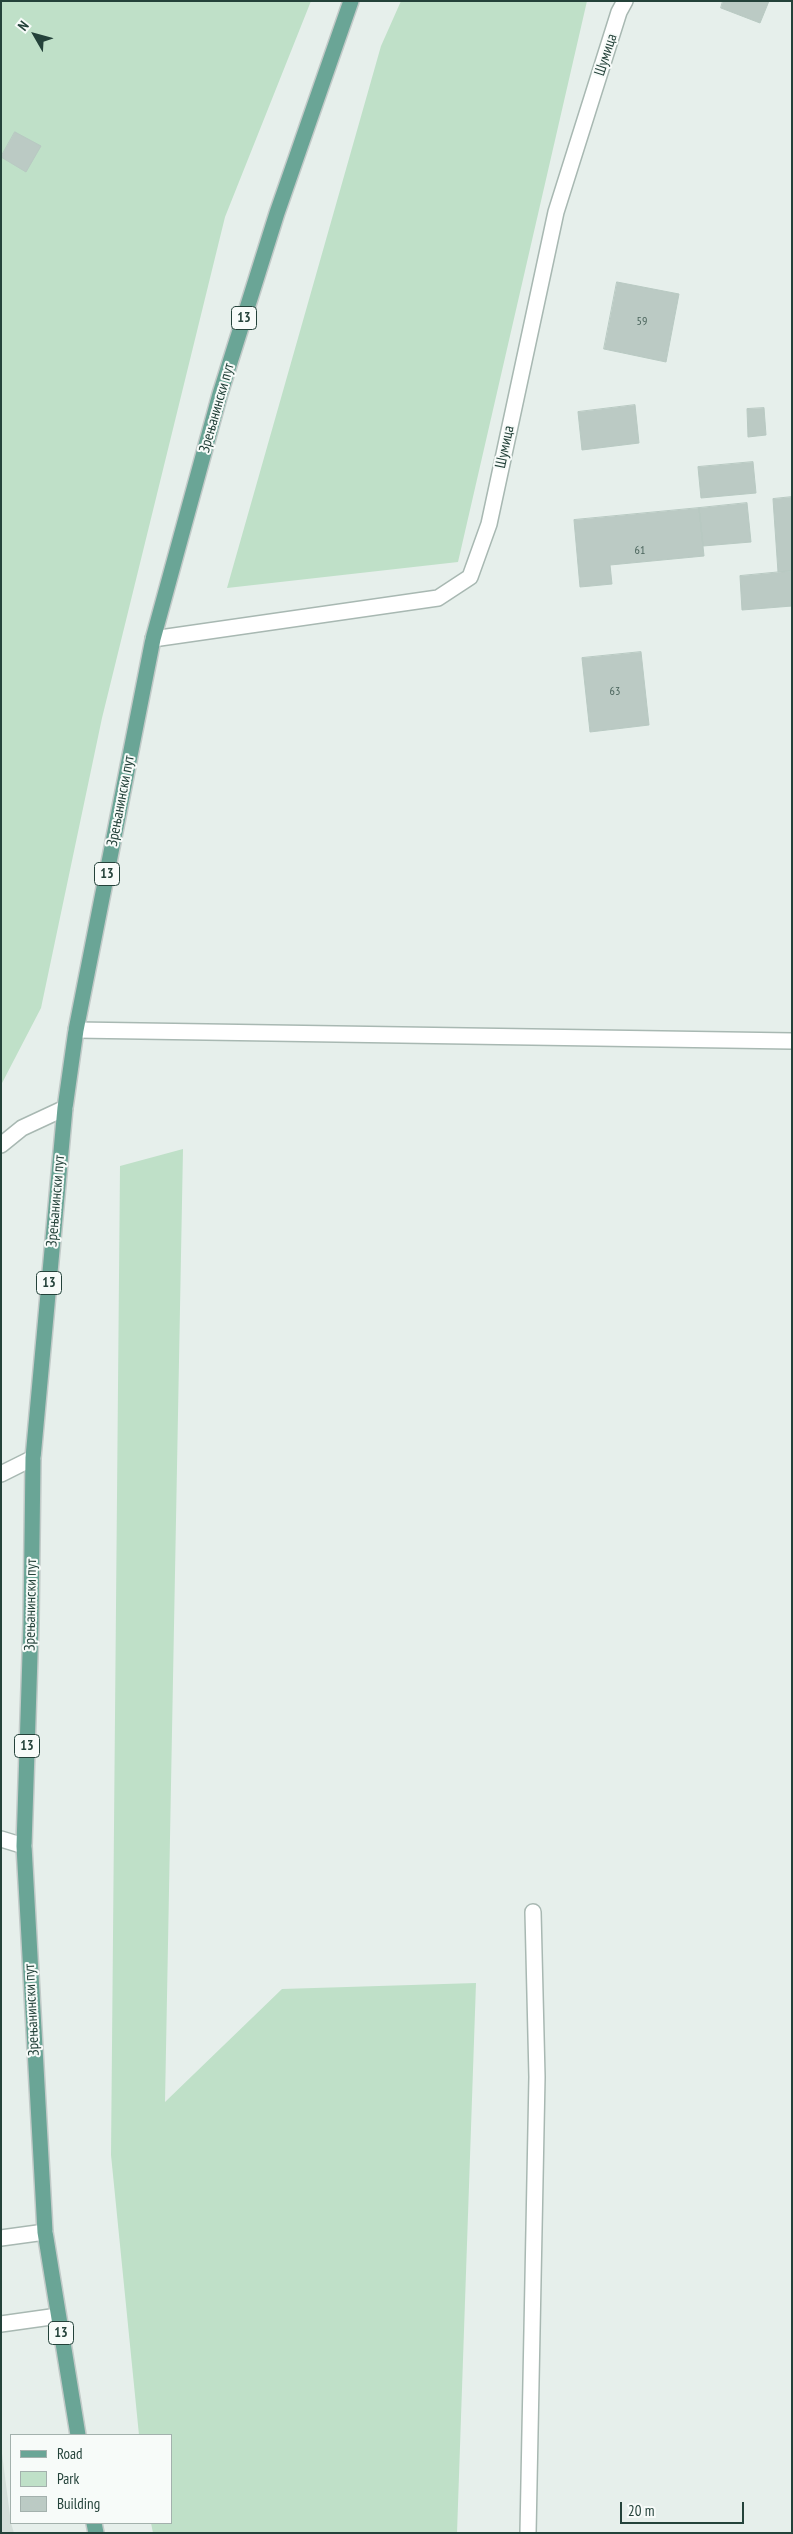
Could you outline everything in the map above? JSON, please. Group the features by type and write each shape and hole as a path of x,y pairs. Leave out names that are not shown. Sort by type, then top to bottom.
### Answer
{"main road":[{"name":"Зрењанински пут","path":"78,2434 45,2232 24,1846 31,1623 33,1458 65,1108 76,1030 153,639 223,385 277,213 351,1"}],"street":[{"name":"Шумица","path":"153,639 438,598 470,577 489,524 556,212 619,12 625,1"},
{"path":"76,1030 792,1041"},
{"path":"1,1145 22,1128 65,1108"},
{"path":"1,1474 33,1458"},
{"path":"1,1839 24,1846"},
{"path":"528,2533 537,2077 533,1912"},
{"path":"1,2238 45,2232"},
{"path":"1,2324 58,2316"}],"shaded area":[{"path":"1,2446 10,2524 14,2533 1,2533"}],"green space":[{"path":"1,1 311,1 225,217 102,718 41,1008 1,1085"},
{"path":"401,1 587,1 458,562 227,588 381,46"},
{"path":"183,1149 165,2102 282,1989 476,1983 457,2533 153,2533 151,2524 172,2524 172,2434 139,2434 111,2155 120,1166"}],"building":[{"path":"723,1 769,1 760,23 721,8"},
{"path":"15,132 41,146 26,172 1,157"},
{"path":"617,282 679,294 666,362 604,349"},
{"path":"635,405 639,443 582,450 578,412"},
{"path":"764,408 766,435 748,437 747,409"},
{"path":"753,462 756,493 701,498 698,467"},
{"path":"792,497 792,571 778,572 773,499"},
{"path":"747,503 751,542 703,546 699,508"},
{"path":"699,508 704,556 610,565 612,584 580,587 574,520"},
{"path":"792,571 792,606 742,610 740,576"},
{"path":"641,652 649,725 590,732 582,658"}]}
